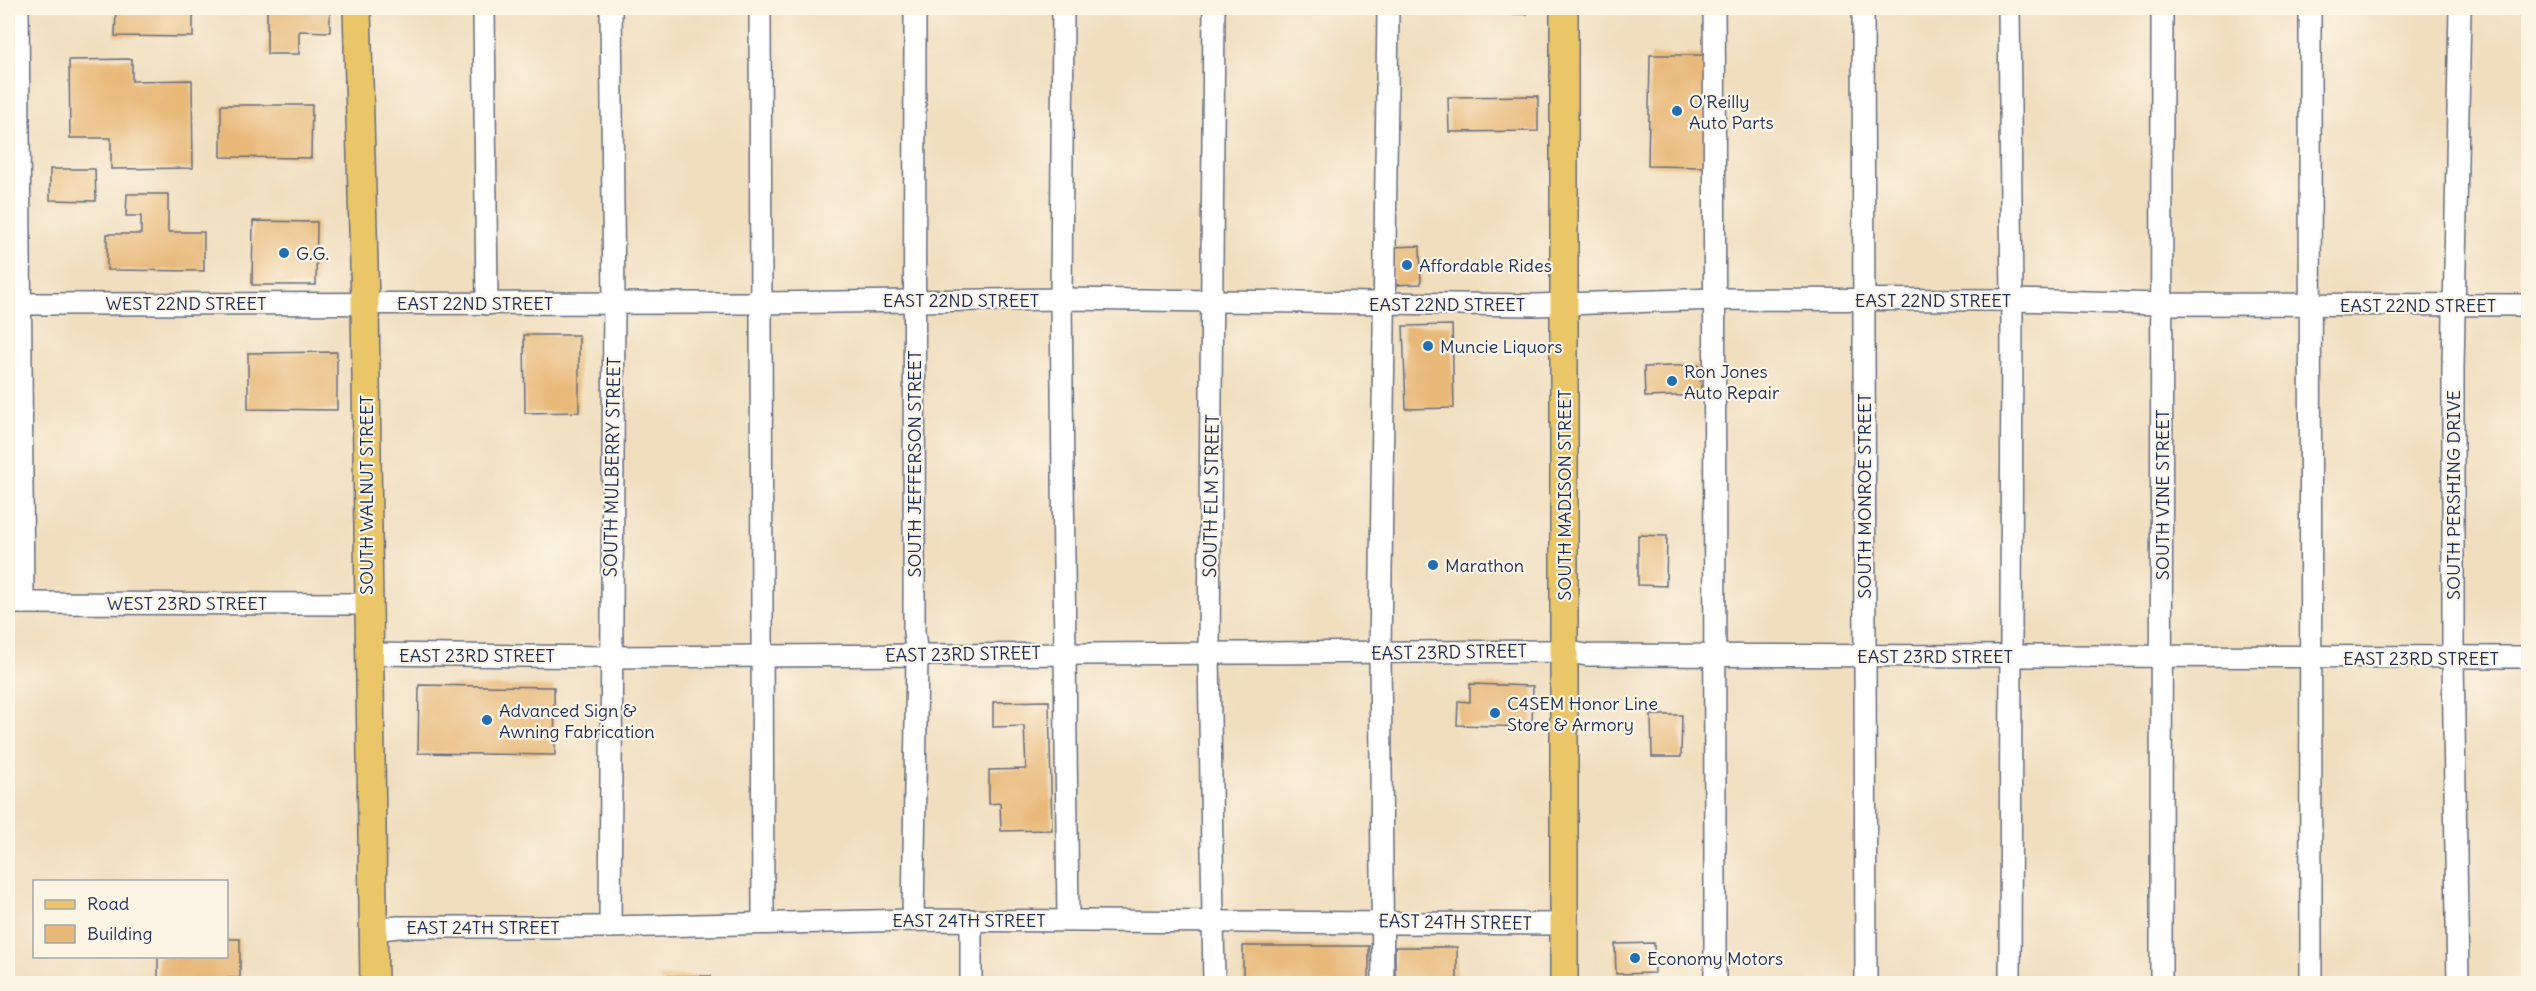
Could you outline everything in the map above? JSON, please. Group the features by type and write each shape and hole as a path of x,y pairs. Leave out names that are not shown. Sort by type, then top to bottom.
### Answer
{"main road":[{"name":"SOUTH WALNUT STREET","path":"357,8 365,303 367,604 374,984"},
{"name":"SOUTH MADISON STREET","path":"1564,8 1564,984"}],"street":[{"path":"15,603 18,8"},
{"path":"484,8 487,304"},
{"name":"SOUTH MULBERRY STREET","path":"610,8 614,302 610,927"},
{"path":"760,8 763,923"},
{"name":"SOUTH JEFFERSON STREET","path":"913,920 917,656 914,632 915,8"},
{"path":"1063,8 1061,300 1068,920"},
{"name":"SOUTH ELM STREET","path":"1214,8 1214,303 1209,652 1214,984"},
{"path":"1383,984 1380,653 1388,8"},
{"path":"1714,8 1717,299 1712,655 1715,984"},
{"name":"SOUTH MONROE STREET","path":"1863,8 1866,984"},
{"path":"2009,8 2012,300 2009,656 2010,984"},
{"name":"SOUTH VINE STREET","path":"2161,984 2162,8"},
{"path":"2310,8 2311,984"},
{"name":"SOUTH PERSHING DRIVE","path":"2458,984 2453,657 2460,8"},
{"name":"EAST 22ND STREET","path":"365,303 1061,300 1384,304 1717,299 2529,305"},
{"name":"WEST 22ND STREET","path":"15,303 365,303"},
{"name":"WEST 23RD STREET","path":"15,603 367,604"},
{"name":"EAST 23RD STREET","path":"369,654 610,657 1563,651 1587,655 2009,656 2161,659 2529,657"},
{"name":"EAST 24TH STREET","path":"374,930 398,927 610,927 913,920 1383,921 1564,924"},
{"path":"971,920 971,984"}],"building":[{"path":"116,8 193,8 193,37 115,36"},
{"path":"267,8 330,8 330,32 299,31 299,54 267,54"},
{"path":"1471,8 1527,8 1527,14 1471,14"},
{"name":"O'Reilly Auto Parts","path":"1650,55 1706,55 1705,167 1648,166"},
{"path":"132,59 132,81 192,80 193,168 111,169 111,138 70,138 69,60"},
{"path":"1538,96 1538,131 1449,132 1448,97"},
{"path":"221,105 312,105 311,158 221,157"},
{"path":"50,169 95,169 96,201 50,200"},
{"path":"127,194 168,194 168,232 204,232 204,271 107,270 107,234 141,234 141,216 126,216"},
{"name":"G.G.","path":"253,221 317,222 316,285 252,285"},
{"name":"Affordable Rides","path":"1420,246 1421,284 1393,285 1392,247"},
{"path":"1452,325 1454,408 1406,409 1403,326"},
{"path":"524,335 579,335 579,412 525,413"},
{"path":"337,352 337,410 248,409 248,353"},
{"name":"Ron Jones Auto Repair","path":"1700,365 1701,395 1645,397 1644,367"},
{"path":"1638,535 1667,536 1666,586 1638,585"},
{"name":"C4SEM Honor Line Store & Armory","path":"1470,684 1533,686 1532,727 1457,725 1458,701 1470,702"},
{"name":"Advanced Sign & Awning Fabrication","path":"419,685 554,687 555,755 418,753"},
{"path":"1049,701 1052,830 1001,831 1000,803 989,804 989,770 1026,769 1024,726 993,727 993,702"},
{"path":"1651,715 1682,715 1681,757 1652,757"},
{"path":"228,939 240,939 240,978 223,978 223,984 158,982 158,958 228,958"},
{"name":"Economy Motors","path":"1654,943 1655,973 1616,974 1615,944"},
{"path":"1243,946 1369,946 1369,984 1243,983"},
{"path":"1395,947 1457,947 1457,983 1395,981"},
{"path":"660,976 711,976 711,984 660,984"}],"place":[{"name":"O'Reilly Auto Parts","path":"1677,111"},
{"name":"G.G.","path":"284,253"},
{"name":"Affordable Rides","path":"1407,265"},
{"name":"Muncie Liquors","path":"1428,346"},
{"name":"Ron Jones Auto Repair","path":"1672,381"},
{"name":"Marathon","path":"1433,565"},
{"name":"C4SEM Honor Line Store & Armory","path":"1495,713"},
{"name":"Advanced Sign & Awning Fabrication","path":"487,720"},
{"name":"Economy Motors","path":"1635,958"}]}
